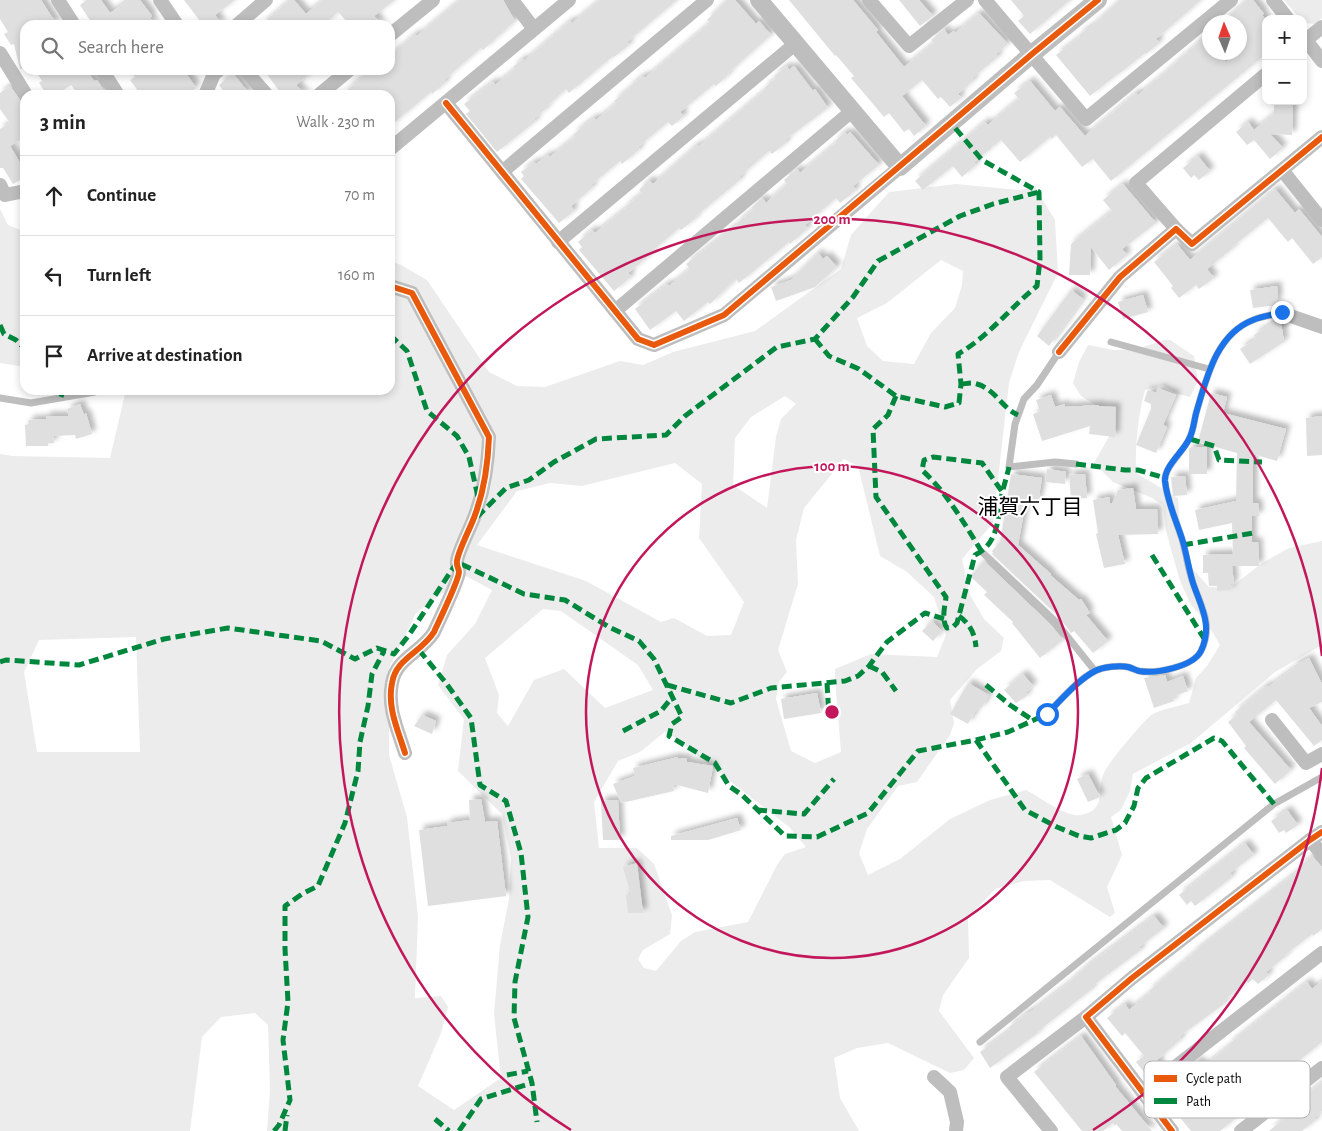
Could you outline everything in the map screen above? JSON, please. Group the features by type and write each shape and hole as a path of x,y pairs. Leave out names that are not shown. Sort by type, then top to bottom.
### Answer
{"street":[{"path":"58,0 71,20"},
{"path":"160,0 174,20"},
{"path":"243,20 266,0"},
{"path":"512,0 534,29"},
{"path":"395,145 569,0"},
{"path":"502,172 707,0"},
{"path":"758,0 900,167"},
{"path":"870,0 909,46 966,0"},
{"path":"985,0 1086,119 1231,0"},
{"path":"446,103 638,339 654,345 724,315 1098,0"},
{"path":"1272,0 1285,15"},
{"path":"395,30 425,2"},
{"path":"1307,38 1322,27"},
{"path":"558,242 795,44"},
{"path":"1307,44 1322,61"},
{"path":"0,53 23,90"},
{"path":"105,75 115,90"},
{"path":"207,90 212,75"},
{"path":"249,75 263,90"},
{"path":"325,90 343,75"},
{"path":"1262,77 1136,183 1176,229 1192,244 1322,137"},
{"path":"615,311 852,111"},
{"path":"1282,170 1322,220"},
{"path":"0,185 5,195 20,192"},
{"path":"1059,352 1120,277 1176,229"},
{"path":"395,288 412,293 489,437 488,462 476,513 457,562 459,573 434,631 419,650 404,660 395,672 392,682 390,698 392,713 405,753"},
{"path":"1282,312 1322,327"},
{"path":"1272,720 1306,763 1322,754"},
{"path":"1051,1131 1007,1077 1316,836 1322,854"},
{"path":"1183,1061 1322,953"},
{"path":"1086,1017 1143,1092"},
{"path":"1310,1077 1322,1068"},
{"path":"934,1077 950,1092 957,1122 956,1131"},
{"path":"1162,1118 1172,1131"},
{"path":"1241,1131 1258,1118"}],"lane":[{"path":"1047,714 1073,688 1095,671 1112,667 1128,667 1137,671 1147,672 1178,667 1190,662 1200,654 1207,632 1204,611 1193,582 1183,541 1168,498 1165,478 1173,461 1190,439 1209,369 1226,340 1239,328 1253,320 1282,312"},
{"path":"1111,342 1209,369"},
{"path":"1059,352 1037,385 1024,400 1015,424 1009,467 1055,462 1076,464"},
{"path":"0,398 31,403 78,395"},
{"path":"982,552 1055,621 1095,671"},
{"path":"980,1042 1274,804 1322,777"}],"shaded area":[{"path":"1284,0 1322,0 1322,18 1315,24 1307,23 1307,15 1297,15"},
{"path":"956,184 1019,190 1035,187 1055,220 1058,273 1019,352 1009,383 993,523 962,559 970,595 984,619 1004,638 1001,651 977,669 950,700 954,723 950,735 917,782 898,786 867,829 859,853 868,875 900,859 950,819 990,800 1026,790 1067,813 1080,815 1089,813 1098,804 1104,773 1118,753 1149,717 1162,710 1189,703 1196,678 1207,666 1220,645 1207,623 1191,605 1180,581 1166,531 1163,505 1152,498 1113,482 1094,463 1116,424 1109,413 1081,396 1073,383 1079,362 1088,345 1114,350 1137,349 1164,340 1170,340 1194,356 1198,381 1190,397 1178,394 1163,385 1145,390 1140,410 1136,473 1178,498 1182,557 1209,587 1230,588 1262,563 1289,548 1322,541 1322,645 1275,672 1191,743 1133,774 1130,791 1121,810 1111,817 1122,855 1107,887 1115,913 1110,917 1050,880 1024,881 995,889 968,918 969,958 943,995 939,1011 974,1058 964,1070 950,1073 888,1043 857,1048 834,1058 840,1098 859,1131 267,1131 270,1090 268,1025 255,1013 221,1017 202,1037 190,1131 0,1131 0,454 13,456 110,458 125,395 395,395 395,263 427,280 489,372 517,386 545,387 620,361 643,365 673,352 755,331 841,269 851,235 889,192","holes":["941,260 963,271 962,285 955,308 931,333 914,364 883,361 867,346 857,318 887,303","785,396 796,404 781,419 776,437 767,508 733,485 735,438 751,417","844,459 858,466 880,556 907,572 934,597 946,635 937,657 871,654 835,669 841,752 815,763 791,751 776,699 779,682 787,672 778,650 798,584 796,540 804,508","675,463 702,484 699,538 744,602 731,635 707,636 674,618 661,622 586,581 477,545 517,491 550,483 582,486","466,576 492,590 475,624 447,655 438,685 464,719 458,771 502,814 511,858 509,899 500,945 494,1014 501,1078 454,1110 418,1086 441,1033 448,1007 441,996 415,998 418,917 407,817 389,755 389,668 416,613","543,609 561,611 638,665 653,690 605,708 564,669 534,680 508,726 497,713 499,695 485,658","136,637 140,752 37,752 24,672 39,640","666,731 789,827 806,847 785,854 777,865 748,922 695,932 681,941 656,971 644,968 638,959 643,950 670,934 672,915 654,864 637,848 599,848 594,802 618,761 640,752"]},
{"path":"0,209 8,225 20,230 20,366 0,363"}],"building":[{"path":"0,0 41,0 54,20 20,20 20,69 14,44 11,45 4,34 8,32 0,19"},
{"path":"87,0 101,0 110,13 129,0 140,0 152,16 150,18 151,20 90,20 80,5"},
{"path":"184,0 235,0 215,15 218,20 199,20"},
{"path":"290,0 294,0 306,14 323,0 395,0 374,16 378,20 345,20 338,12 329,20 267,20"},
{"path":"460,0 503,0 515,21 483,50 481,48 444,80 446,82 432,94 431,92 395,122 395,90 347,90 364,75 395,75 395,52 415,34 417,36"},
{"path":"600,0 677,0 627,42 629,45 569,93 566,89 534,119 536,121 497,152 466,114 470,111 464,104 493,82 495,85 515,69 513,67 523,59 524,61 570,21 572,23"},
{"path":"727,0 735,0 756,24 759,21 771,35 716,86 714,84 680,112 684,116 672,126 668,122 638,147 640,149 622,164 620,161 591,185 593,187 571,206 574,211 559,223 521,179 524,176 521,172 534,162 536,164 548,155 550,157 575,137 573,135 582,127 594,118 596,120 616,104 614,101 629,87 643,76 645,78 710,23 707,20"},
{"path":"789,0 853,0 878,30 876,32 904,67 934,43 931,40 944,29 948,35 954,31 955,33 979,13 1008,44 996,54 998,57 972,78 974,80 958,94 961,98 950,107 941,97 938,99 922,80 902,96 926,126 914,136 909,129 904,132 889,113 884,117 851,78 854,76"},
{"path":"899,0 919,0 933,16 920,26"},
{"path":"1011,0 1070,0 1030,34 1018,21 1024,16"},
{"path":"1120,0 1201,0 1156,39 1159,43 1090,96 1056,55 1080,37 1079,35 1092,26"},
{"path":"1247,0 1253,0 1264,14 1262,15 1262,57 1111,181 1093,159 1082,167 1056,135 1052,139 1050,137 1020,162 1001,140 974,162 976,165 962,177 953,166 923,190 915,181 985,122 988,125 1019,99 1014,93 1030,81 1055,111 1060,107 1085,136 1136,93 1138,95 1160,77 1202,39 1202,60 1224,60 1226,62 1228,60 1247,60 1247,15 1230,15"},
{"path":"787,66 789,70 794,66 813,91 815,89 828,108 785,140 787,142 772,154 769,151 739,177 741,179 696,218 681,230 679,228 649,254 628,273 631,277 614,291 579,250 582,247 578,242 592,230 595,233 626,208 642,193 639,190 649,180 653,184 697,145 698,147 765,90 764,88 776,78 774,76"},
{"path":"38,75 90,75 94,81 97,80 104,90 75,90 71,85 63,90 44,90 39,83 42,81"},
{"path":"134,75 187,75 196,88 193,90 137,90 130,80 135,77"},
{"path":"231,75 235,75 246,90 222,90 219,85"},
{"path":"268,75 309,75 296,85 300,90 278,90"},
{"path":"10,86 20,100 20,140 10,146 20,163 20,180 13,184 3,168 0,168 0,129 10,123 0,109 0,93"},
{"path":"1274,105 1293,105 1292,135 1270,134 1283,148 1270,159 1254,140 1247,145 1236,132 1248,122 1254,130 1274,114"},
{"path":"845,132 847,135 850,132 879,165 853,186 856,190 840,203 836,198 805,225 808,228 790,244 789,242 739,283 736,279 710,304 708,302 684,321 676,311 650,330 635,309 690,269 686,264 738,224 753,210 751,208 762,198 766,203 787,184 784,180 797,169 800,173 836,143 835,141"},
{"path":"1198,156 1210,171 1199,180 1194,175 1191,178 1183,168"},
{"path":"1123,184 1156,223 1122,249 1127,255 1109,270 1091,247 1090,275 1069,275 1071,244 1112,211 1103,200"},
{"path":"1275,189 1295,213 1299,209 1322,237 1322,257 1313,264 1292,238 1288,242 1268,218 1207,269 1214,278 1199,289 1196,285 1179,298 1171,288 1173,286 1154,262 1177,244 1190,260"},
{"path":"818,253 823,259 827,256 837,267 815,287 776,301 771,287 791,280"},
{"path":"1277,286 1278,300 1275,300 1278,305 1253,308 1250,290"},
{"path":"1071,290 1083,299 1049,346 1037,336"},
{"path":"1143,295 1148,312 1123,319 1118,302"},
{"path":"1277,320 1281,322 1284,342 1250,364 1240,349 1256,339 1254,335"},
{"path":"1158,388 1176,395 1163,425 1167,427 1156,453 1136,445 1151,409 1151,404 1144,401 1148,390 1156,393"},
{"path":"1211,393 1227,397 1223,413 1286,429 1277,461 1253,454 1253,503 1258,503 1259,516 1252,516 1252,542 1258,542 1259,566 1232,566 1234,584 1231,584 1231,590 1217,591 1217,586 1209,586 1208,573 1203,573 1203,555 1233,554 1232,523 1199,530 1195,510 1236,501 1237,453 1198,442"},
{"path":"1051,395 1055,407 1065,404 1065,407 1099,405 1116,407 1115,437 1089,434 1090,426 1042,441 1033,414 1040,412 1036,400"},
{"path":"80,404 84,415 86,413 92,434 76,439 75,435 53,436 54,443 48,443 48,446 26,446 25,425 29,424 29,420 46,419 46,416 69,416 67,409"},
{"path":"1322,416 1322,455 1307,456 1306,418"},
{"path":"1191,447 1207,447 1207,474 1189,474 1189,449"},
{"path":"1047,469 1066,472 1065,484 1045,482"},
{"path":"1011,474 1042,478 1038,502 1026,501 1018,545 1079,600 1081,599 1090,613 1086,615 1108,641 1093,653 1074,631 1071,633 1059,617 992,554 992,551 1000,542"},
{"path":"1085,474 1087,498 1071,499 1069,475"},
{"path":"1185,476 1187,495 1173,496 1171,477"},
{"path":"1133,488 1136,509 1157,509 1158,534 1118,535 1125,564 1104,568 1096,534 1098,533 1093,500 1110,497 1110,503 1112,504 1118,490"},
{"path":"984,561 1051,625 1063,640 1040,658 1013,622 984,595 987,592 970,576"},
{"path":"932,621 942,631 933,641 922,631"},
{"path":"1309,658 1322,684 1322,702 1309,708 1322,726 1322,740 1314,746 1276,700 1249,722 1291,770 1275,784 1244,748 1246,746 1228,722 1237,715 1235,712 1266,686 1268,687 1294,668 1293,666"},
{"path":"1023,674 1033,686 1025,693 1028,695 1016,703 1004,690"},
{"path":"1165,675 1167,682 1183,676 1188,691 1172,697 1174,701 1154,708 1144,678"},
{"path":"968,683 989,695 981,709 978,707 968,724 950,714"},
{"path":"817,693 821,713 784,719 781,699"},
{"path":"422,715 436,721 432,734 414,726"},
{"path":"678,757 678,759 686,758 687,762 713,766 708,793 673,784 674,791 621,803 613,784 635,776 633,768"},
{"path":"1088,774 1100,797 1088,802 1077,779"},
{"path":"481,799 485,822 497,821 506,896 428,906 419,830 470,820 469,800"},
{"path":"618,800 620,840 603,840 601,801"},
{"path":"1287,810 1298,825 1286,833 1284,830 1279,833 1271,821"},
{"path":"737,818 741,830 708,840 671,840 671,836"},
{"path":"1245,843 1254,855 1230,873 1232,876 1227,881 1195,906 1191,901 1187,905 1179,895"},
{"path":"1312,856 1322,867 1322,929 1313,936 1312,934 1285,955 1266,972 1269,975 1258,984 1253,979 1248,983 1246,981 1223,1002 1224,1004 1180,1036 1181,1039 1158,1061 1144,1061 1144,1072 1136,1062 1144,1056 1125,1033 1122,1036 1107,1018 1125,1004 1129,1010 1194,952 1302,868 1300,866"},
{"path":"637,863 643,913 628,913 626,895 631,895 623,867"},
{"path":"1154,916 1164,928 1139,947 1141,950 1091,987 1092,989 1038,1033 990,1068 980,1052 1010,1030 1008,1028 1028,1012 1066,985 1087,966"},
{"path":"1322,981 1322,1042 1298,1061 1210,1061 1307,982 1312,989"},
{"path":"1081,1036 1115,1086 1152,1131 1122,1131 1113,1123 1103,1131 1082,1131 1034,1072"},
{"path":"1322,1082 1322,1111 1314,1118 1316,1120 1302,1131 1269,1131 1285,1118 1310,1118 1310,1092"},
{"path":"1180,1118 1236,1118 1220,1131 1191,1131"}],"marked path":[{"path":"815,339 829,356 859,369 896,396 945,407 959,403 961,384 958,354 989,331 1037,286 1040,260 1039,192 982,160 951,123"},
{"path":"477,517 506,488 529,480 554,462 596,439 666,435 685,416 777,347 815,339 853,297 878,261 960,216 993,204 1039,192"},
{"path":"0,325 4,334 20,344"},
{"path":"395,340 407,351 427,411 457,436 469,457 478,497"},
{"path":"961,384 973,383 983,386 994,394 1007,408 1018,415"},
{"path":"896,396 888,415 873,429 876,497 946,597 944,617 947,628 953,627 957,623 975,555 983,550 993,537 1009,467"},
{"path":"1190,439 1214,446 1219,460 1262,462"},
{"path":"982,552 947,498 922,470 924,460 933,457 982,463 1003,493"},
{"path":"1076,464 1138,470 1165,478"},
{"path":"1183,545 1253,533"},
{"path":"1152,555 1205,640"},
{"path":"0,662 6,660 79,665 164,639 228,628 321,641 355,659 377,648 394,654 409,635 457,562 524,594 565,600 609,627 639,641 654,659 682,717 672,724 669,736 715,763 729,786 742,795 785,836 817,837 868,813 918,751 1008,732 1047,714"},
{"path":"667,685 731,703 771,688 845,681 858,676 869,666 887,642 925,613 944,619"},
{"path":"959,616 971,630 976,647"},
{"path":"419,650 471,718 480,785 506,801 521,853 528,917 515,982 514,1018 532,1083 537,1122"},
{"path":"274,1131 279,1125 290,1100 283,1040 288,1002 285,906 318,886 345,823 358,771 360,742 368,706 372,674 384,651"},
{"path":"869,666 882,672 896,691"},
{"path":"827,683 829,716"},
{"path":"986,685 1010,705 1034,721"},
{"path":"623,731 661,711 673,696"},
{"path":"976,740 1025,810 1079,836 1091,838 1116,830 1125,823 1134,806 1138,788 1146,778 1214,738 1222,741 1274,804"},
{"path":"757,810 804,814 834,779"},
{"path":"507,1075 528,1071"},
{"path":"459,1131 481,1099 532,1083"},
{"path":"285,1131 287,1115"},
{"path":"435,1119 449,1131"}],"cycle path":[{"path":"446,103 638,339 654,345 724,315 1098,0"},
{"path":"1059,352 1120,277 1176,229 1192,244 1322,137"},
{"path":"395,288 412,293 489,437 487,467 483,487 475,515 458,557 459,572 456,583 434,632 423,645 398,667 394,674 391,692 392,710 405,753"},
{"path":"1144,1094 1086,1017 1132,978 1322,832"},
{"path":"1162,1118 1172,1131"}],"district":[{"name":"浦賀六丁目","path":"1030,507"}],"route":[{"path":"1047,714 1073,688 1095,671 1112,667 1128,667 1137,671 1147,672 1178,667 1190,662 1200,654 1207,632 1204,611 1193,582 1183,541 1168,498 1165,478 1173,461 1190,439 1196,411 1209,369 1226,340 1239,328 1253,320 1282,312"}]}
